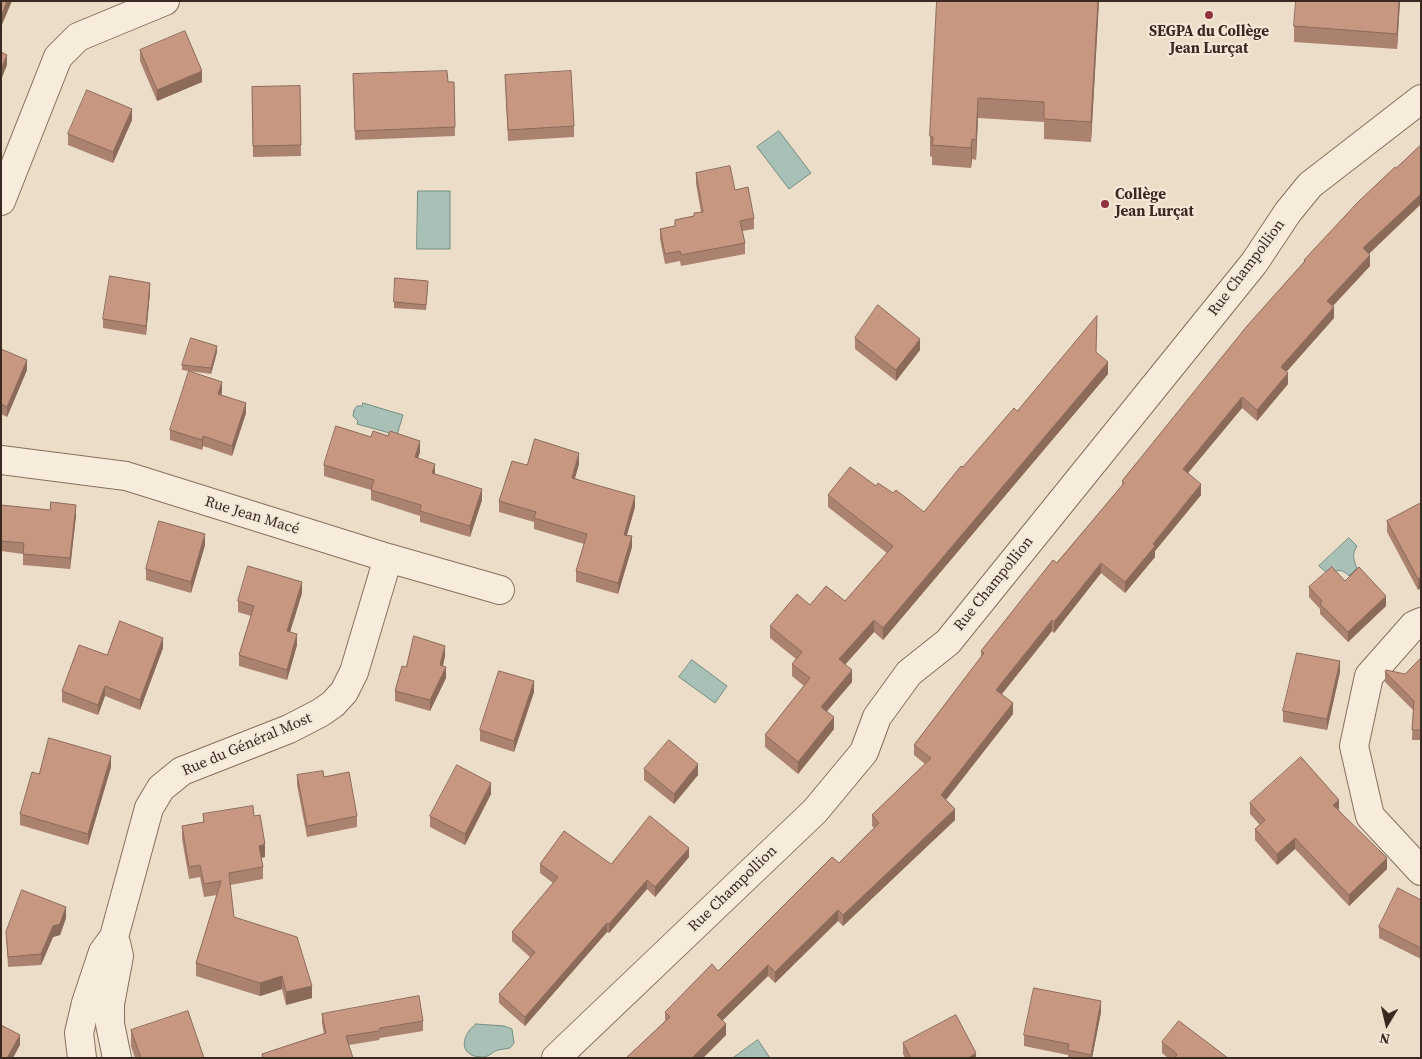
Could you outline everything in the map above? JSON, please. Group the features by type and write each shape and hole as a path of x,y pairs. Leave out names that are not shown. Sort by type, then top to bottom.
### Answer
{"street":[{"path":"1,201 58,57 78,36 165,1"},
{"name":"Rue Champollion","path":"556,1058 815,811 864,752 877,717 909,673 948,642 1254,263 1288,212 1310,185 1421,99"},
{"name":"Rue Jean Macé","path":"1,460 126,476 388,558 500,590"},
{"name":"Rue du Général Most","path":"82,1058 80,1033 86,1004 103,952 114,937 149,808 161,788 182,771 289,729 320,713 344,692 354,672 388,558"},
{"path":"1421,622 1414,625 1369,676 1354,746 1370,816 1421,871"},
{"name":"Rue du Général Most","path":"114,937 119,956 110,1004 110,1024 116,1049"},
{"path":"86,1058 99,1046 116,1049"}],"shaded area":[{"path":"779,131 811,173 789,189 757,147"},
{"path":"418,191 450,191 450,249 417,249"},
{"path":"363,403 403,415 397,435 357,424 358,421 353,416 354,410 357,406 362,406"},
{"path":"1349,538 1357,546 1354,557 1357,568 1349,576 1339,570 1328,574 1319,566"},
{"path":"692,660 727,686 715,703 679,677"},
{"path":"476,1024 504,1026 512,1029 514,1043 510,1048 498,1050 486,1057 474,1056 468,1053 465,1049 465,1039"},
{"path":"758,1040 770,1058 733,1058"}],"building":[{"path":"1,1 7,1 1,17"},
{"path":"937,1 1098,1 1091,122 1044,119 1044,102 978,98 976,140 972,139 971,148 932,145 933,137 930,136"},
{"path":"1296,1 1399,1 1397,34 1294,26"},
{"path":"185,31 202,71 157,90 140,50"},
{"path":"1,52 7,55 1,69"},
{"path":"447,71 448,82 454,82 455,127 355,131 353,74"},
{"path":"571,71 574,126 508,130 505,75"},
{"path":"300,86 301,145 253,146 252,87"},
{"path":"87,90 132,109 113,152 68,134"},
{"path":"1421,145 1421,194 1363,248 1370,255 1327,301 1334,307 1281,367 1288,373 1257,410 1242,397 1183,469 1201,484 1153,544 1155,546 1125,582 1101,563 996,690 1013,703 941,795 955,809 843,915 838,910 775,972 768,965 717,1015 726,1024 692,1058 626,1058 670,1017 665,1012 712,964 718,971 832,857 839,863 879,823 872,815 931,758 914,745 984,653 981,651 1053,560 1057,563 1124,483 1122,481 1247,326 1304,260 1358,202"},
{"path":"730,166 735,190 748,187 754,218 740,221 745,243 681,255 680,251 665,254 660,229 675,226 675,220 694,216 694,213 703,212 696,173"},
{"path":"110,276 150,283 146,326 103,319"},
{"path":"395,278 428,281 426,305 394,302"},
{"path":"878,305 920,339 896,370 855,338"},
{"path":"1097,316 1096,352 1108,362 883,628 874,620 839,659 852,670 821,707 834,717 798,762 765,735 810,678 792,664 802,652 770,626 797,594 810,605 826,586 845,601 893,546 828,495 850,467 876,486 878,483 893,493 896,490 924,512 961,466 963,467 1014,408 1017,411"},
{"path":"191,338 217,346 211,368 182,365"},
{"path":"1,349 27,360 7,407 1,404"},
{"path":"189,371 222,382 218,394 246,403 232,446 203,436 202,440 170,430"},
{"path":"336,426 371,437 373,431 388,436 390,431 420,441 415,457 435,464 432,473 482,489 470,526 420,511 421,505 371,490 374,480 324,465"},
{"path":"535,439 579,453 572,478 635,496 624,535 632,536 618,583 576,571 587,534 534,518 536,512 499,501 512,461 527,465"},
{"path":"51,502 76,505 70,558 23,554 24,543 1,541 1,505 50,510"},
{"path":"1421,503 1421,577 1418,579 1387,521"},
{"path":"159,521 205,534 191,582 146,569"},
{"path":"248,566 302,582 287,631 297,634 287,670 239,655 254,606 238,601"},
{"path":"1332,567 1345,581 1359,567 1386,596 1348,632 1320,604 1322,601 1309,587"},
{"path":"120,621 163,638 140,700 105,686 98,705 62,691 79,645 107,655"},
{"path":"414,636 445,646 440,665 446,667 430,700 395,691 402,666 406,667"},
{"path":"1297,653 1340,661 1327,719 1283,711"},
{"path":"1421,658 1421,730 1412,730 1414,701 1385,672 1386,670 1405,674"},
{"path":"499,671 534,681 514,741 480,730"},
{"path":"49,738 111,756 88,834 20,814 32,772 39,774"},
{"path":"669,740 698,764 674,794 644,769"},
{"path":"1301,757 1339,800 1333,805 1387,858 1349,895 1295,838 1277,854 1255,829 1265,820 1250,803"},
{"path":"457,765 491,783 465,834 430,816"},
{"path":"323,771 324,777 349,772 357,816 307,826 297,775"},
{"path":"253,806 254,816 260,815 265,844 259,846 263,867 229,873 234,917 297,937 312,986 286,992 282,976 260,983 196,963 221,881 204,884 200,865 189,867 182,826 204,822 203,814"},
{"path":"650,816 689,848 655,887 647,880 525,1017 499,994 535,952 512,932 558,877 540,864 564,831 611,864"},
{"path":"1398,888 1421,900 1421,948 1379,927"},
{"path":"22,890 66,907 60,924 53,926 41,954 8,957 6,932"},
{"path":"1034,988 1101,1001 1091,1055 1068,1050 1069,1044 1024,1035"},
{"path":"419,996 423,1021 346,1036 353,1058 263,1058 262,1054 326,1033 322,1014"},
{"path":"188,1011 204,1058 141,1058 131,1030"},
{"path":"956,1015 976,1053 968,1058 911,1058 903,1043"},
{"path":"1179,1021 1228,1058 1175,1058 1177,1054 1162,1042"},
{"path":"1,1025 20,1035 7,1058 1,1058"}],"place":[{"name":"SEGPA du Collège Jean Lurçat","path":"1209,15"},
{"name":"Collège Jean Lurçat","path":"1105,204"}]}
